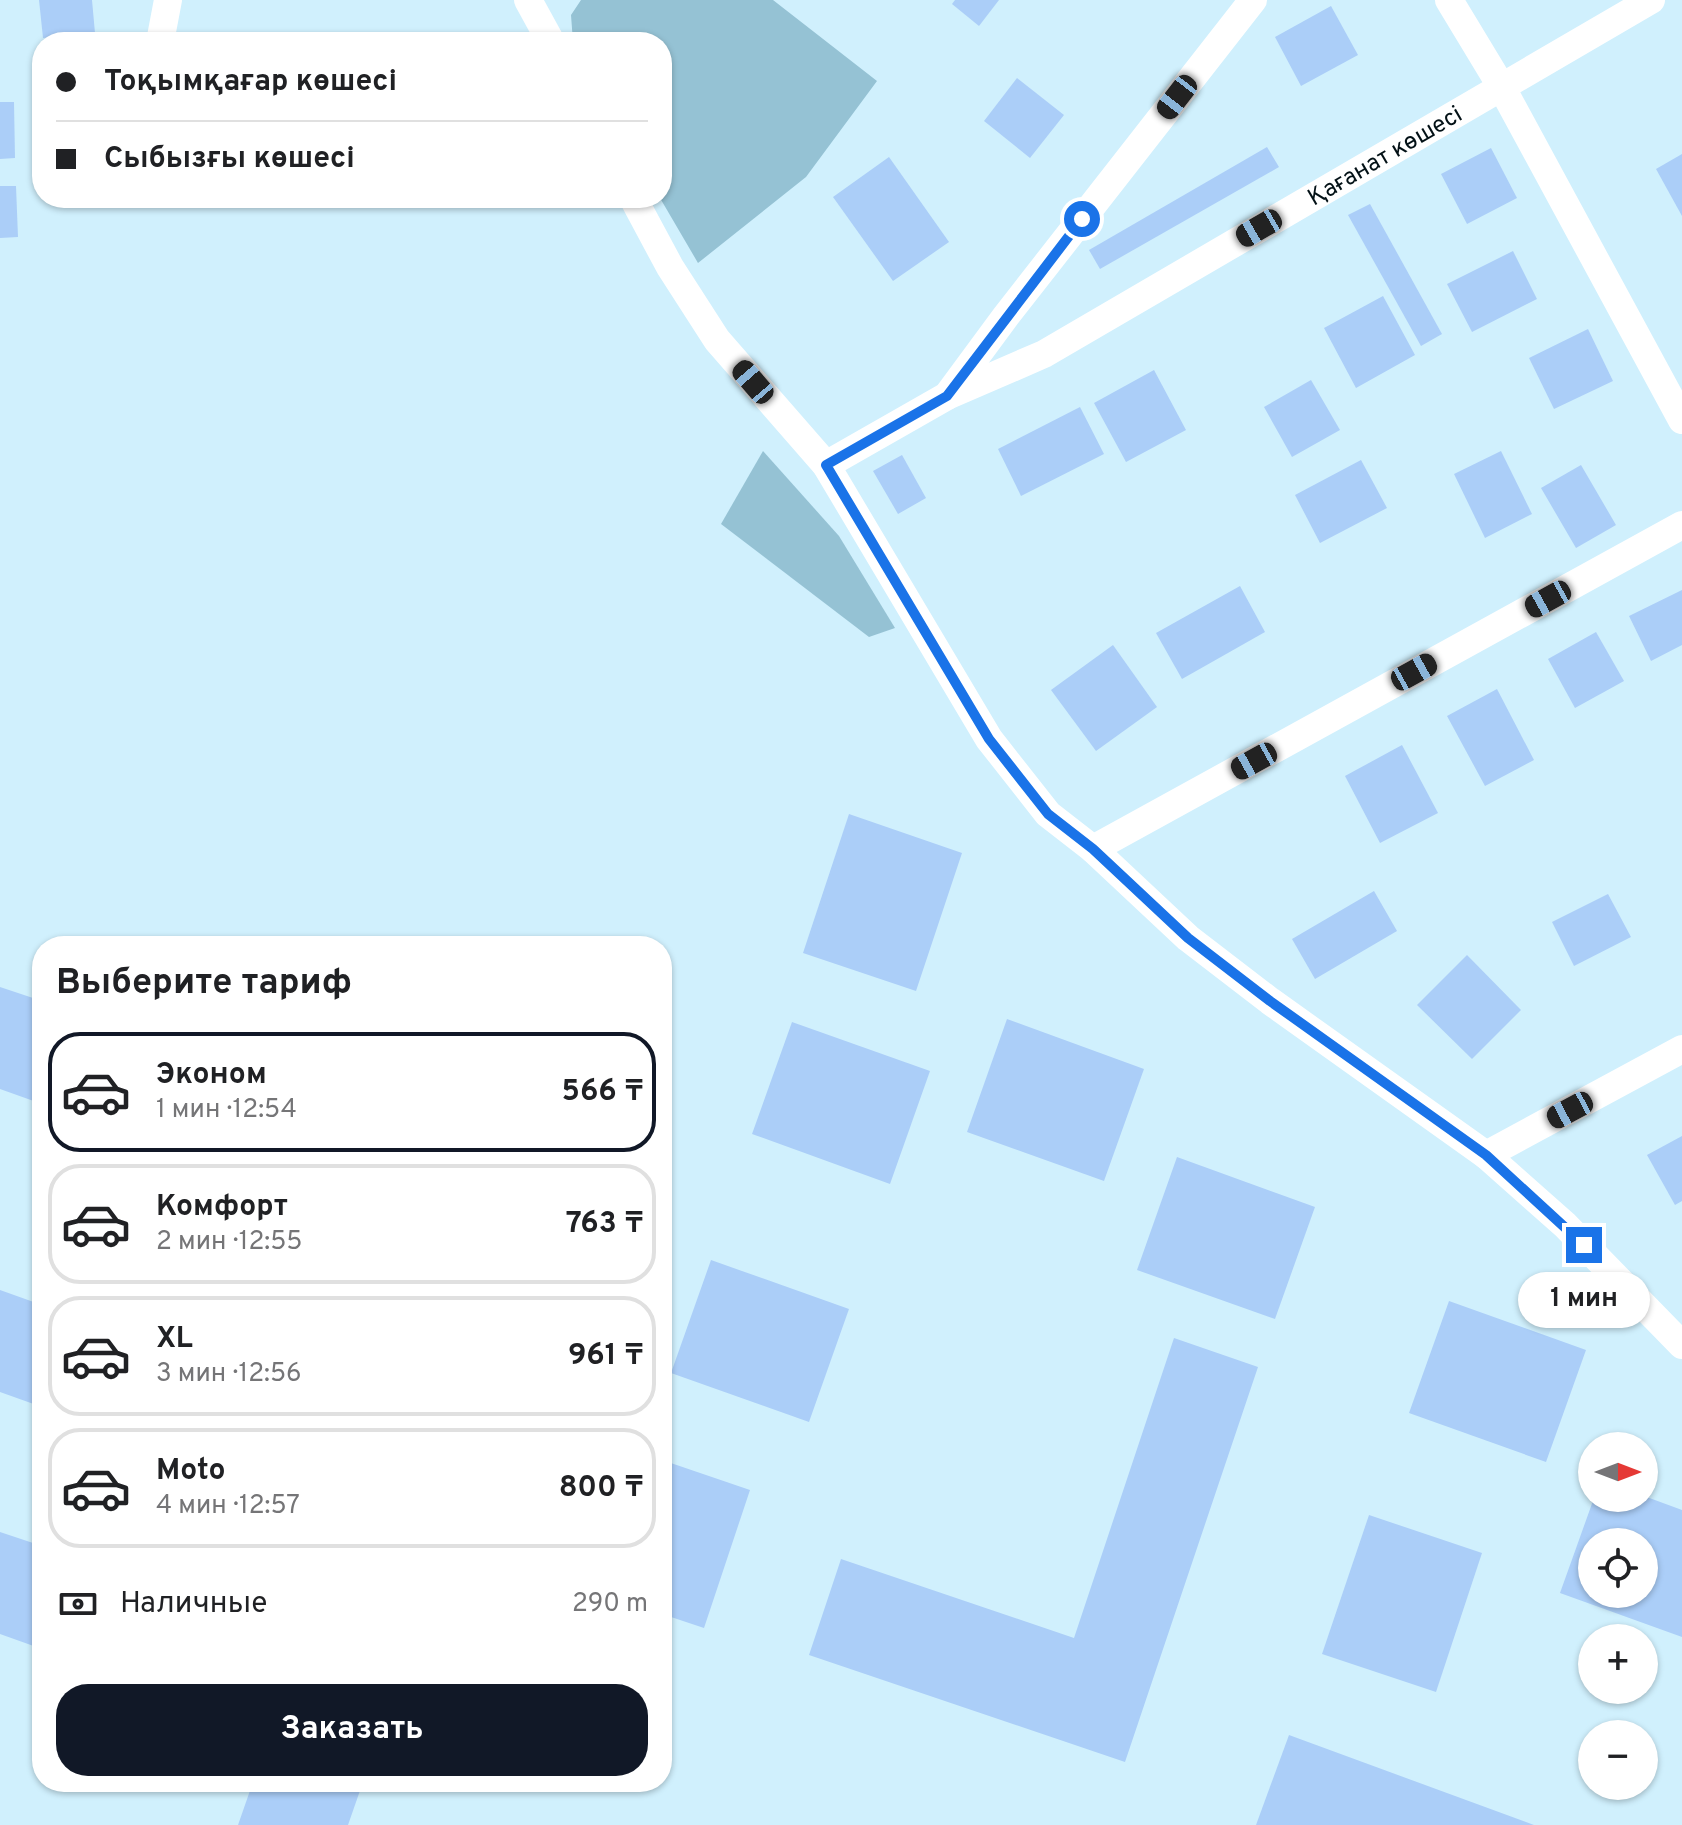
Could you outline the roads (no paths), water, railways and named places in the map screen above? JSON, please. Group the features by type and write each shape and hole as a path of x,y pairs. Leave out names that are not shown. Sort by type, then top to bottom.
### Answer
{"street":[{"path":"162,32 168,0"},
{"path":"947,396 1253,0"},
{"path":"1449,0 1501,86 1682,420"},
{"name":"Қағанат көшесі","path":"826,465 947,396 1044,354 1651,0"},
{"path":"638,208 670,267 717,340 826,465 989,739 1048,814 1093,849 1188,938 1270,1001 1486,1155 1565,1225 1682,1345"},
{"path":"1093,849 1682,525"},
{"path":"1486,1155 1682,1049"}]}
